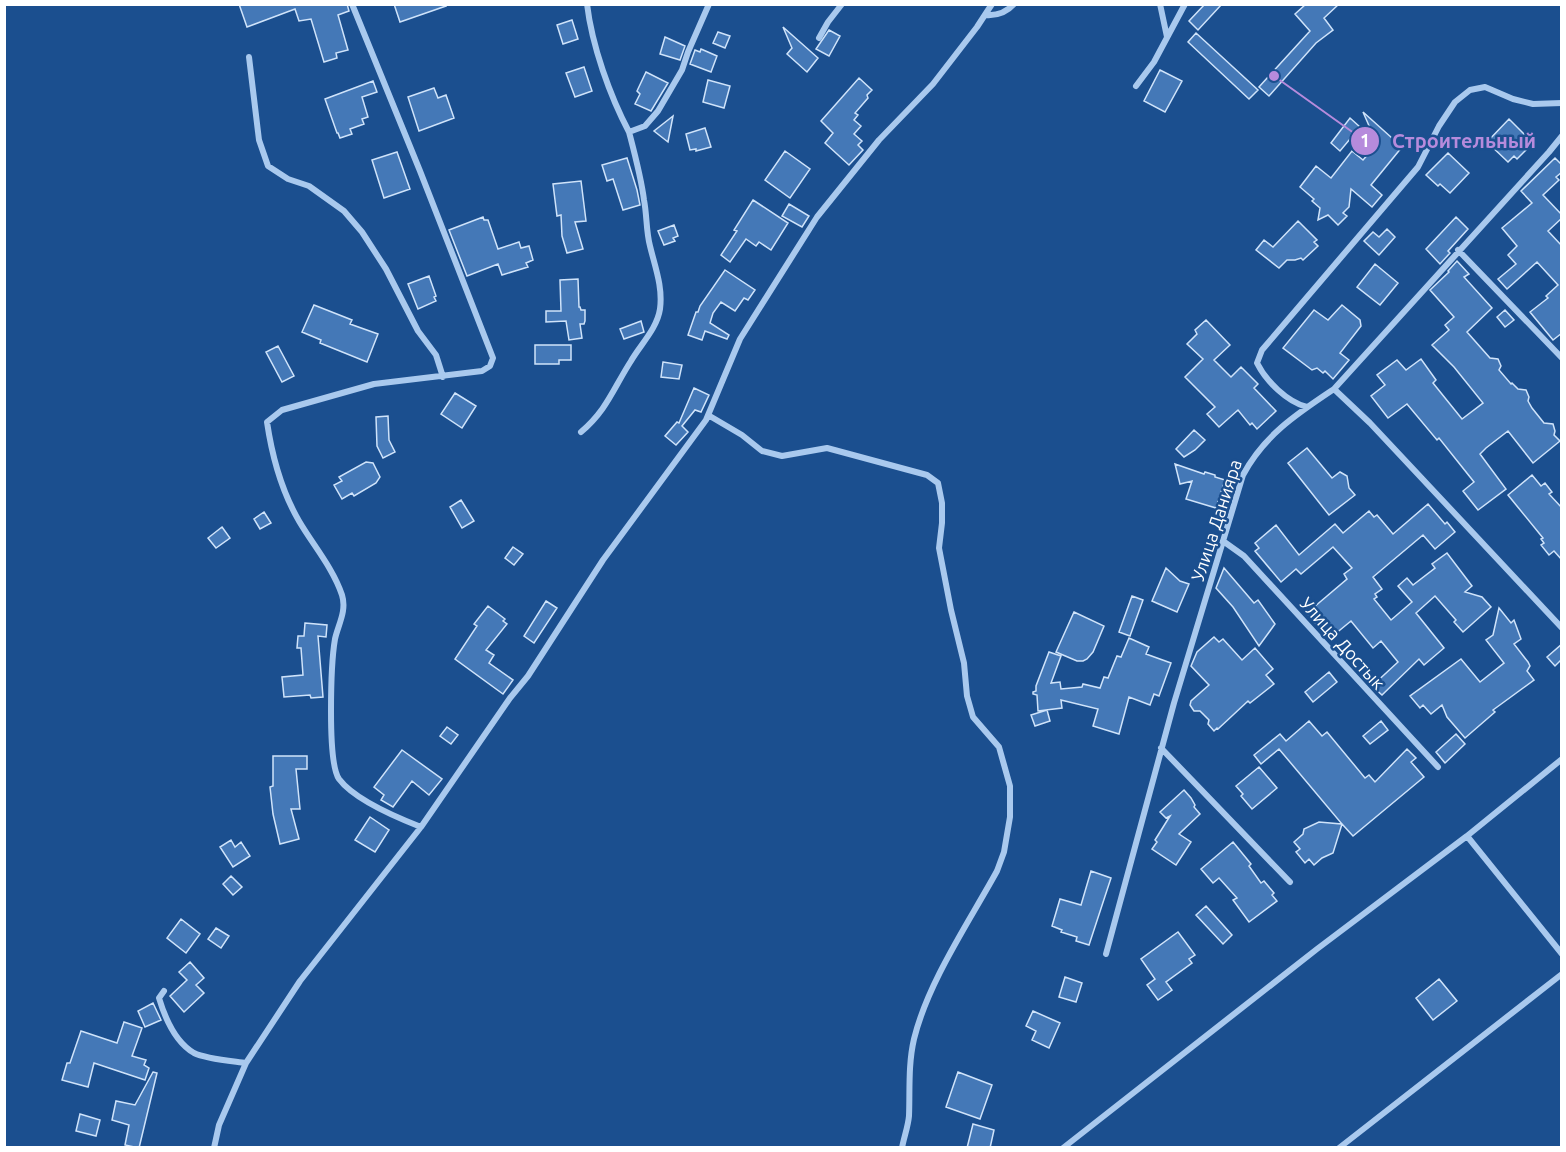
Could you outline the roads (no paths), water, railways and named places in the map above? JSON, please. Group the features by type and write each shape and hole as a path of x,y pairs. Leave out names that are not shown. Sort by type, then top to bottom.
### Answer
{"street":[{"path":"352,4 420,171 492,358 490,366 482,372 374,384 282,410 267,422 281,485 297,518 332,574 343,597 344,612 335,639 332,675 332,755 337,777 347,788 396,818 421,827"},
{"path":"581,432 595,421 613,396 630,362 651,332 660,312 661,294 629,132 618,111 606,77 587,4"},
{"path":"629,132 645,126 657,111 682,70 709,4"},
{"path":"819,38 842,4"},
{"path":"214,1148 233,1089 246,1063 300,981 421,827 510,698 528,676 603,560 708,415 740,339 817,217 879,140 933,84 992,4"},
{"path":"985,15 995,16 1009,10 1014,4"},
{"path":"1160,4 1167,37"},
{"path":"1136,86 1154,62 1185,4"},
{"path":"249,57 259,140 268,166 288,179 309,186 344,211 362,232 386,268 418,331 436,355 443,377"},
{"path":"1307,407 1300,405 1269,382 1257,363 1262,350 1418,167 1439,126 1455,102 1470,90 1485,87 1513,99 1533,104 1562,103"},
{"name":"Улица Данияра","path":"1106,954 1161,748 1243,475 1252,458 1265,441 1334,388 1562,136"},
{"path":"1458,250 1562,358"},
{"path":"1334,388 1370,423 1562,628"},
{"path":"708,415 742,435 762,451 782,456 827,448 927,475 938,483 942,503 939,548 964,663 967,696 973,717 999,747 1004,761 1010,786 1010,818 998,871 938,978 917,1028 909,1063 909,1119 902,1148"},
{"name":"Улица Достык","path":"1223,541 1244,556 1438,767"},
{"path":"1161,748 1290,882"},
{"path":"1063,1148 1317,949 1467,836 1562,759"},
{"path":"1467,836 1562,954"},
{"path":"1339,1148 1562,974"},
{"path":"164,991 159,998 165,1019 181,1042 195,1054 246,1063"}],"place":[{"name":"Строительный","path":"1274,76"}]}
